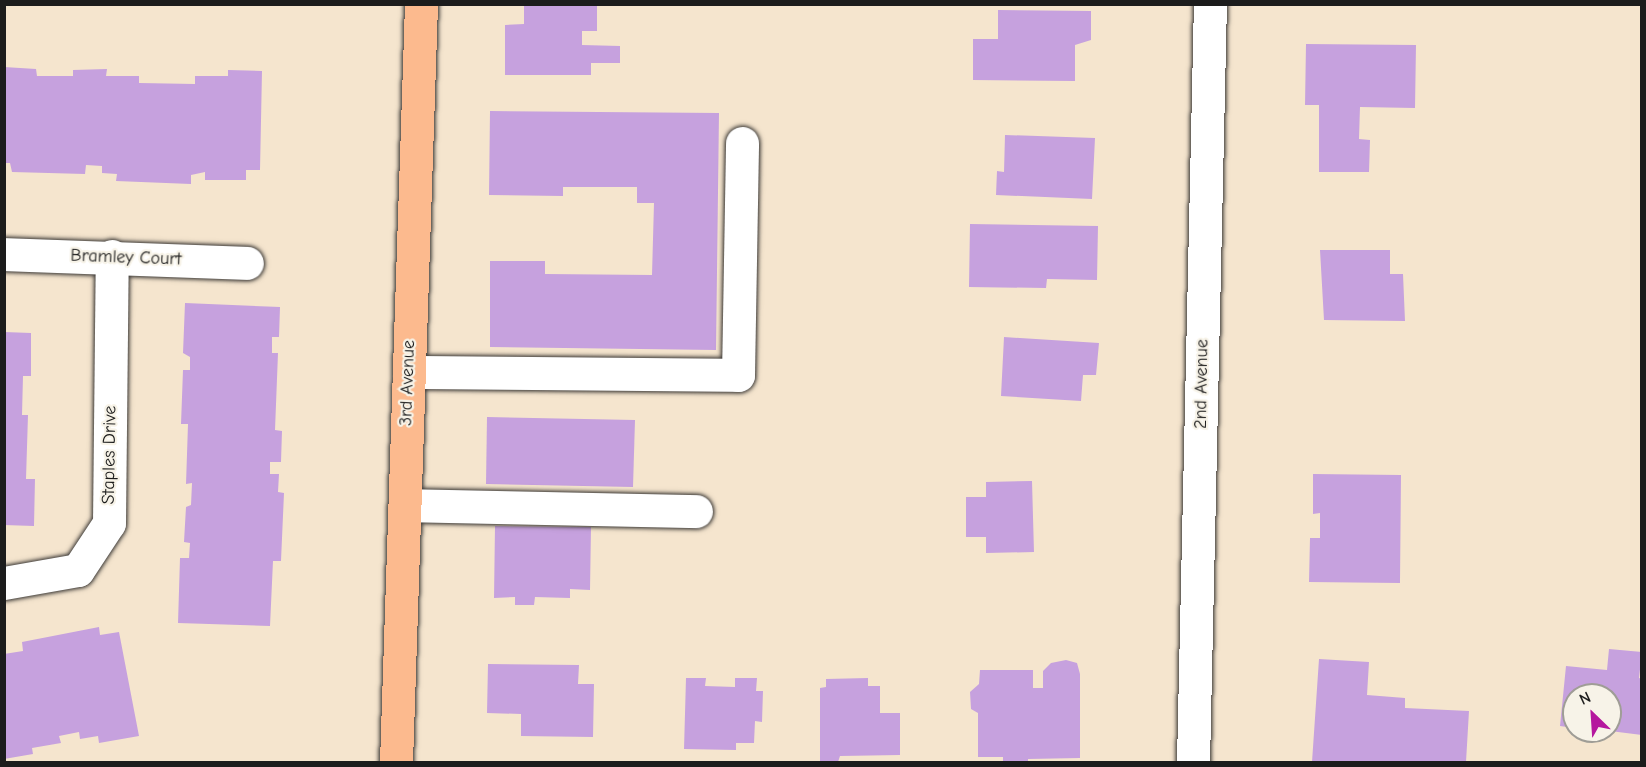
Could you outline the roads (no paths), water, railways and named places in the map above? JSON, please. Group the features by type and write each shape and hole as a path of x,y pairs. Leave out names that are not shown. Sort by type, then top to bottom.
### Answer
{"main road":[{"name":"3rd Avenue","path":"396,762 421,4"}],"street":[{"name":"2nd Avenue","path":"1193,762 1210,4"},
{"path":"408,372 738,375 742,143"},
{"name":"Bramley Court","path":"4,254 112,256 247,263"},
{"name":"Staples Drive","path":"4,583 78,570 109,523 112,256"},
{"path":"405,505 696,511"}]}
